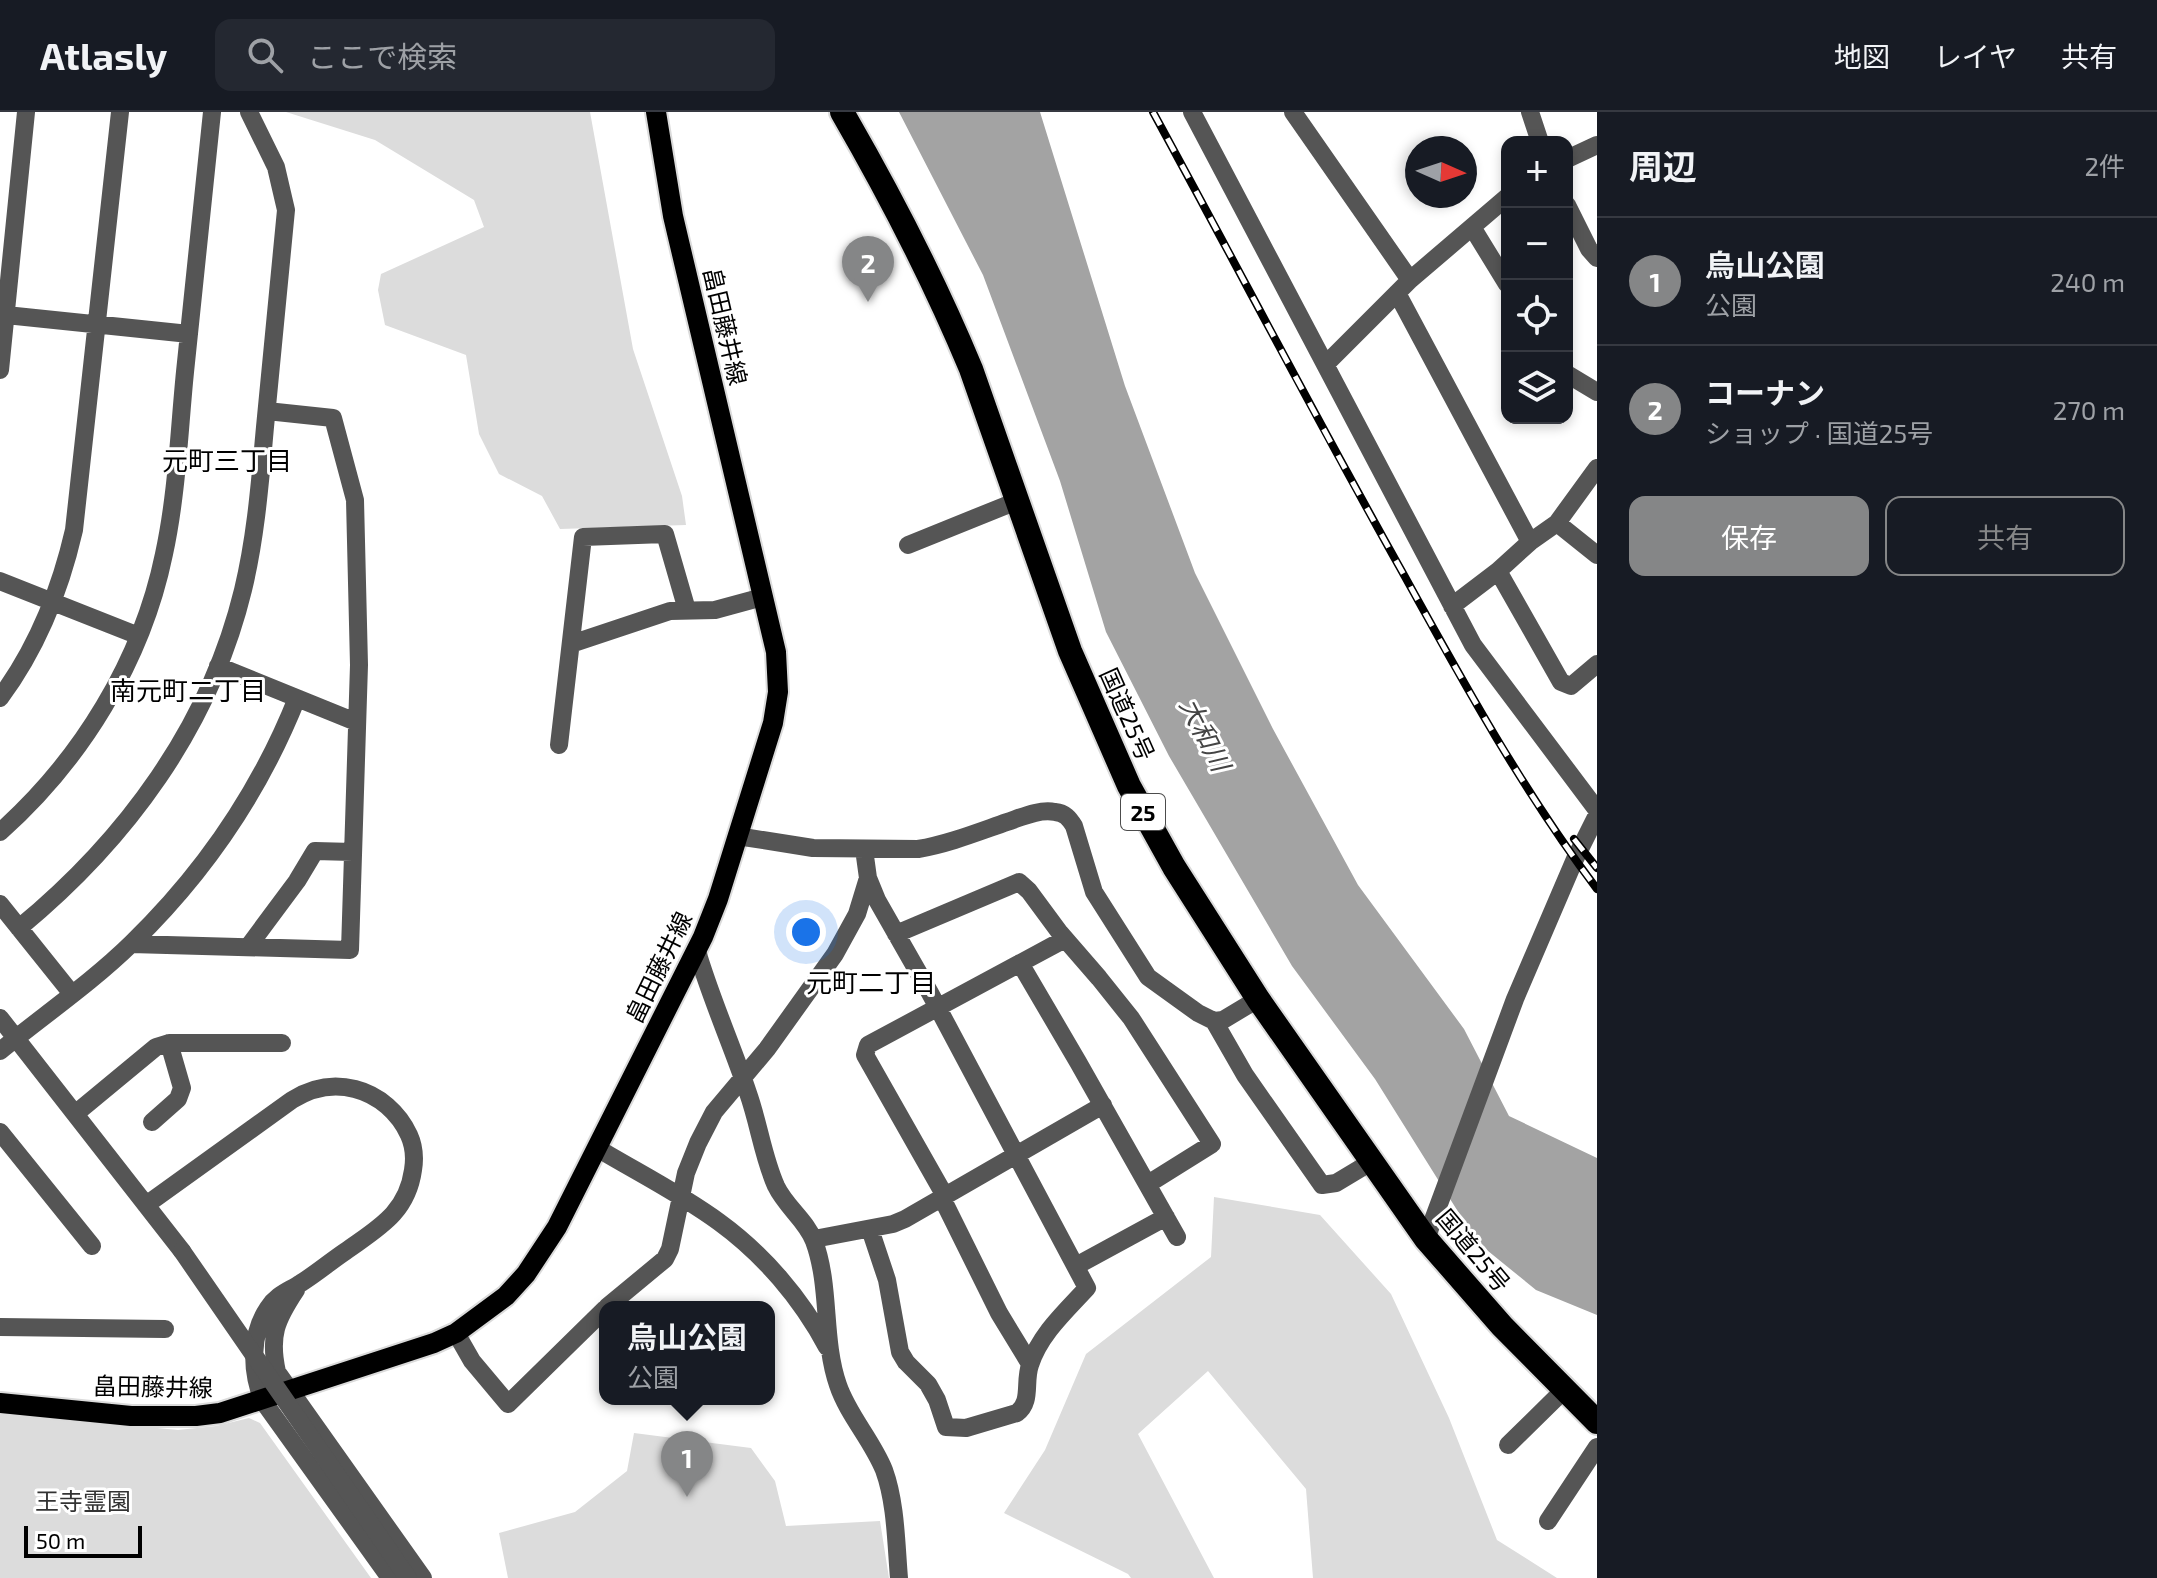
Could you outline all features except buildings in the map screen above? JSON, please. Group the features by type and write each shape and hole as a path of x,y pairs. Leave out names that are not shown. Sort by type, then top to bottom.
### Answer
{"highway":[{"name":"国道25号","path":"842,112 938,292 971,369 1070,651 1110,745 1150,826 1258,999 1426,1239 1502,1326 1597,1422"}],"main road":[{"name":"畠田藤井線","path":"0,1403 131,1416 187,1416 220,1413 263,1401 456,1333 499,1302 526,1274 557,1227 697,951 718,899 776,707 776,652 673,216 656,112"}],"street":[{"path":"0,370 26,112"},
{"path":"0,698 25,660 53,602 76,519 120,112"},
{"path":"0,832 39,793 87,734 122,674 156,586 169,526 212,112"},
{"path":"19,928 80,874 137,809 162,775 198,712 233,625 250,558 286,210 276,167 249,112"},
{"path":"1192,112 1473,645 1597,813 1515,999 1426,1239"},
{"path":"1293,112 1403,287 1530,542"},
{"path":"1530,112 1538,136"},
{"path":"1573,156 1597,145"},
{"path":"1326,364 1403,287 1501,202"},
{"path":"1568,208 1589,249 1597,258"},
{"path":"1472,227 1505,280"},
{"path":"6,315 189,334"},
{"path":"1573,378 1597,392"},
{"path":"131,944 350,950 359,665 355,500 333,418 267,411"},
{"path":"1452,606 1557,523 1597,468"},
{"path":"908,545 1017,501"},
{"path":"1557,523 1597,555"},
{"path":"559,745 583,537 665,534 687,610"},
{"path":"1498,571 1561,682 1571,686 1597,664"},
{"path":"0,581 139,636"},
{"path":"571,644 670,611 730,607 763,597"},
{"path":"218,666 356,722"},
{"path":"0,1051 131,944 194,876 239,813 272,755 297,698"},
{"path":"737,836 792,846 908,850 935,846 1031,815 1059,812 1069,817 1074,826 1094,892 1148,977 1214,1021 1223,1020 1258,999"},
{"path":"864,849 868,878 896,934 1087,1288 1043,1337 1030,1364 1023,1409 966,1428 946,1427 928,1384 900,1352 887,1280 870,1229"},
{"path":"248,947 297,881 315,851 353,852"},
{"path":"614,1301 665,1259 670,1249 686,1173 714,1112 767,1049 835,954 857,914 868,878"},
{"path":"896,934 1019,882 1029,891 1131,1018 1212,1144 1148,1184"},
{"path":"0,904 72,994"},
{"path":"1030,1364 999,1313 944,1197 865,1055 868,1045 1065,939"},
{"path":"697,951 743,1078 776,1186 814,1239 836,1382 884,1470 891,1496 899,1578"},
{"path":"1020,963 1177,1237"},
{"path":"0,1018 182,1251 408,1578"},
{"path":"1214,1021 1245,1075 1322,1185 1336,1183 1371,1162"},
{"path":"75,1114 156,1047 189,1041 282,1043"},
{"path":"152,1122 178,1099 182,1088 169,1043"},
{"path":"146,1205 300,1095 321,1087 353,1088 367,1092 401,1121 412,1141 414,1163 406,1198 400,1208 378,1228 300,1284 283,1292 269,1307 257,1329 255,1347 257,1386 263,1401 390,1578"},
{"path":"814,1239 905,1219 1103,1105"},
{"path":"0,1132 92,1246"},
{"path":"597,1148 719,1222 763,1259 814,1323 830,1353"},
{"path":"1076,1266 1166,1217"},
{"path":"300,1284 284,1307 273,1336 272,1353 277,1372 423,1578"},
{"path":"456,1333 472,1361 508,1404 599,1315"},
{"path":"0,1327 165,1329"},
{"path":"1508,1445 1565,1389"},
{"path":"1548,1521 1597,1447"}],"green space":[{"path":"286,112 590,112 633,349 682,496 686,525 560,529 542,496 499,474 479,434 466,355 385,325 378,290 381,274 484,227 474,200 375,140"},
{"path":"1214,1197 1320,1215 1391,1294 1449,1418 1497,1540 1557,1578 1313,1578 1306,1489 1208,1371 1138,1434 1214,1578 1131,1578 1004,1513 1045,1450 1086,1354 1211,1257"},
{"name":"王寺霊園","path":"0,1413 178,1430 249,1418 260,1423 371,1578 0,1578"},
{"path":"634,1433 751,1448 775,1481 786,1526 880,1521 889,1578 508,1578 499,1533 575,1512 627,1471"}],"water":[{"name":"大和川","path":"899,112 1040,112 1125,386 1195,573 1273,729 1358,885 1464,1029 1509,1116 1597,1158 1597,1315 1536,1290 1477,1242 1375,1079 1292,966 1169,756 1106,632 1060,481 983,275"}],"railway":[{"path":"1153,112 1471,696 1544,814 1597,889"},
{"path":"1574,839 1597,868"}],"place":[{"name":"コーナン","path":"868,302"},
{"name":"烏山公園","path":"687,1497"}],"district":[{"name":"元町三丁目","path":"227,459"},
{"name":"南元町二丁目","path":"188,689"},
{"name":"元町二丁目","path":"871,981"}]}
